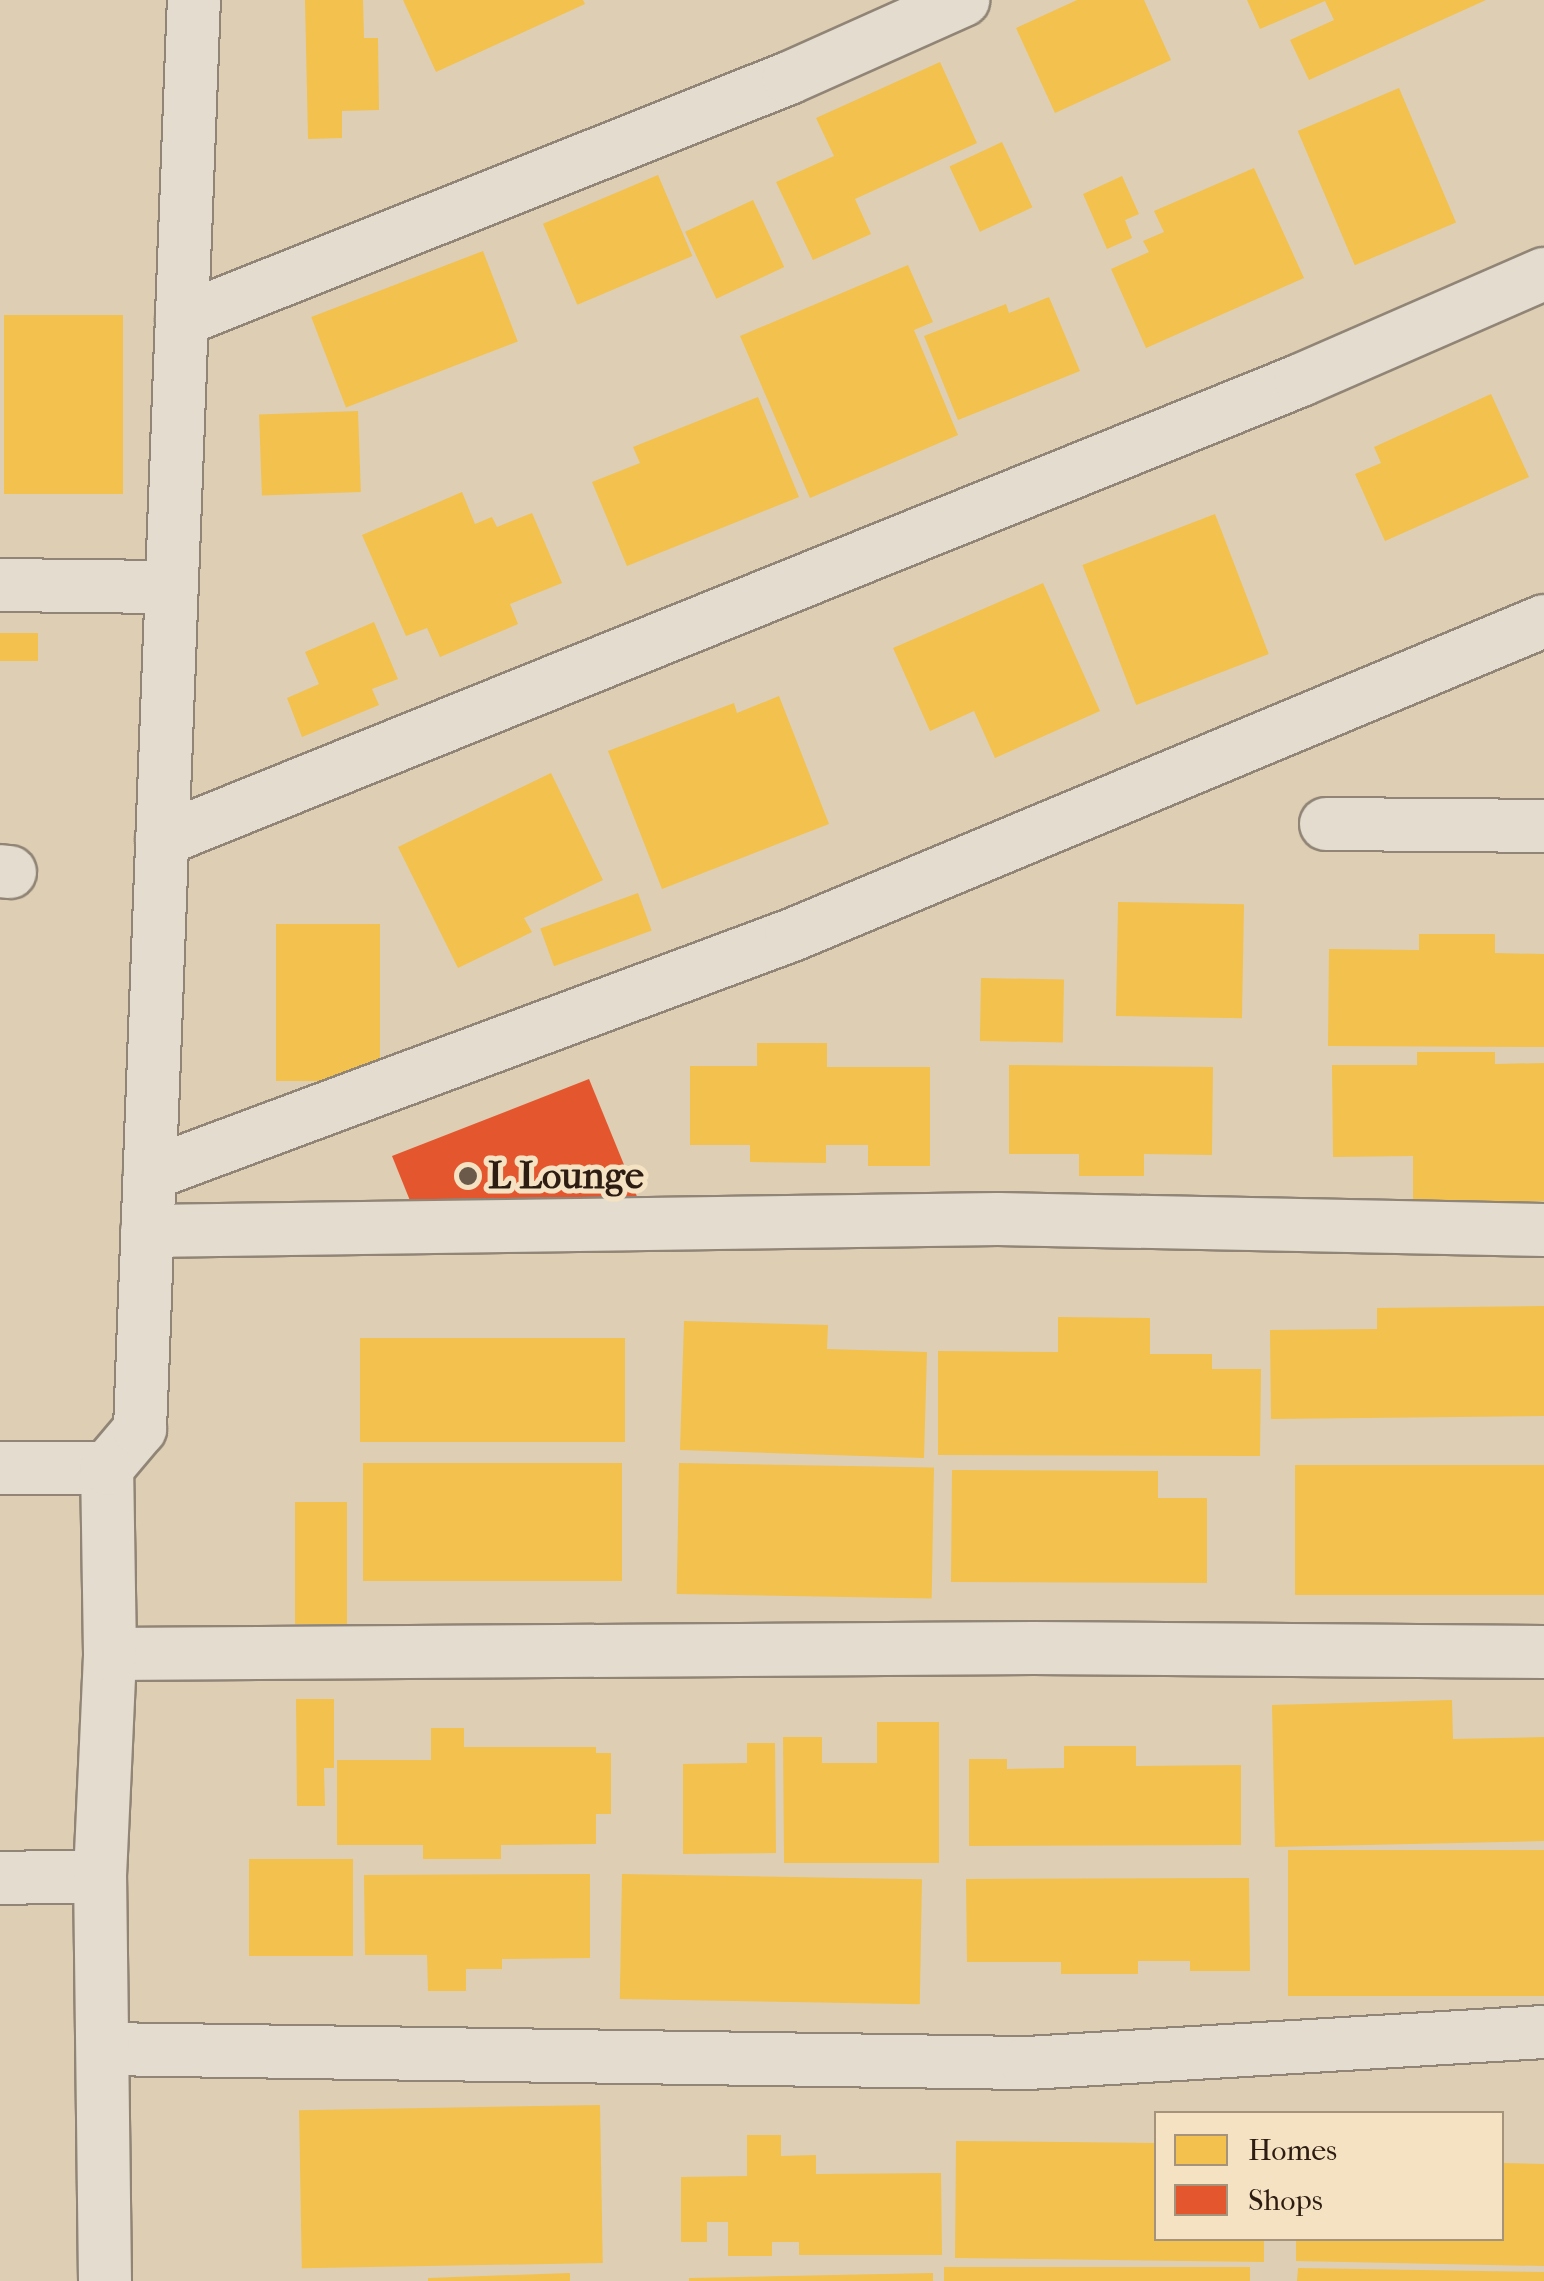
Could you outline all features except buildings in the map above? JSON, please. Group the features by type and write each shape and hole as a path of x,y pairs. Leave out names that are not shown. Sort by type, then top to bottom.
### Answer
{"street":[{"path":"105,2281 100,1876 110,1654 107,1468 140,1429 194,0"},
{"path":"182,320 789,78 963,0"},
{"path":"162,840 1283,388 1544,274"},
{"path":"0,585 172,587"},
{"path":"150,1174 792,935 1544,621"},
{"path":"1326,824 1544,826"},
{"path":"147,1232 998,1220 1544,1230"},
{"path":"0,1468 107,1468"},
{"path":"110,1654 1013,1648 1544,1652"},
{"path":"0,1878 100,1876"},
{"path":"102,2049 1028,2064 1544,2032"}],"place":[{"name":"L Lounge","path":"468,1176"}]}
